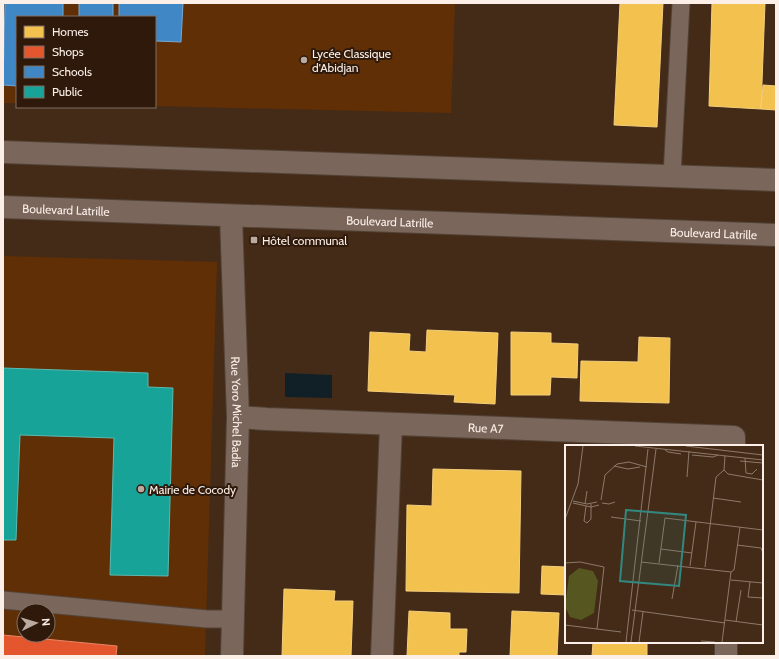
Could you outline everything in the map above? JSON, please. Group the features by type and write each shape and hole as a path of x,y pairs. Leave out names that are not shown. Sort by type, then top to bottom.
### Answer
{"street":[{"path":"3,152 776,180"},
{"name":"Boulevard Latrille","path":"3,207 776,235"},
{"name":"Rue Yoro Michel Badia","path":"231,216 238,417 232,656"},
{"name":"Rue A7","path":"238,417 734,442"},
{"path":"382,656 391,424"},
{"path":"726,643 726,656"}],"lane":[{"path":"672,176 681,3"},
{"path":"3,600 206,619 233,619"}],"shaded area":[{"name":"Lycée Classique d'Abidjan","path":"3,3 455,3 451,113 156,106 156,16 16,16 16,103 3,103"},
{"name":"Mairie de Cocody","path":"3,256 217,262 205,656 3,656"},
{"path":"285,373 332,375 332,398 285,397"}],"building: Homes":[{"path":"620,3 663,3 657,127 614,125"},
{"path":"712,3 765,3 761,109 709,106"},
{"path":"763,85 776,86 776,110 761,109"},
{"path":"427,330 498,333 495,404 454,402 455,395 368,391 370,332 410,334 409,351 426,352"},
{"path":"511,332 551,333 551,343 578,344 577,378 551,377 550,395 511,395"},
{"path":"639,337 670,338 669,403 580,401 581,361 638,362"},
{"path":"433,469 521,471 519,593 406,591 407,505 432,506"},
{"path":"542,566 565,567 565,595 541,594"},
{"path":"284,589 335,591 334,601 353,601 351,656 282,656"},
{"path":"409,611 450,613 450,629 467,629 466,652 459,652 459,656 407,656"},
{"path":"512,611 559,613 557,656 510,656"},
{"path":"593,643 647,643 647,656 592,656"}],"building: Shops":[{"path":"3,635 16,636 16,643 56,643 56,640 117,646 116,656 3,656"}],"building: Schools":[{"path":"5,3 63,3 63,16 16,16 16,86 3,85"},
{"path":"79,3 113,3 113,16 79,16"},
{"path":"119,3 183,3 181,42 156,41 156,16 119,16"}],"building: Public":[{"name":"Mairie de Cocody","path":"3,368 148,373 148,387 173,388 168,576 110,575 114,438 20,435 16,540 3,540"}],"place":[{"name":"Lycée Classique d'Abidjan","path":"304,60"},
{"name":"Hôtel communal","path":"254,240"},
{"name":"Mairie de Cocody","path":"141,489"}]}
